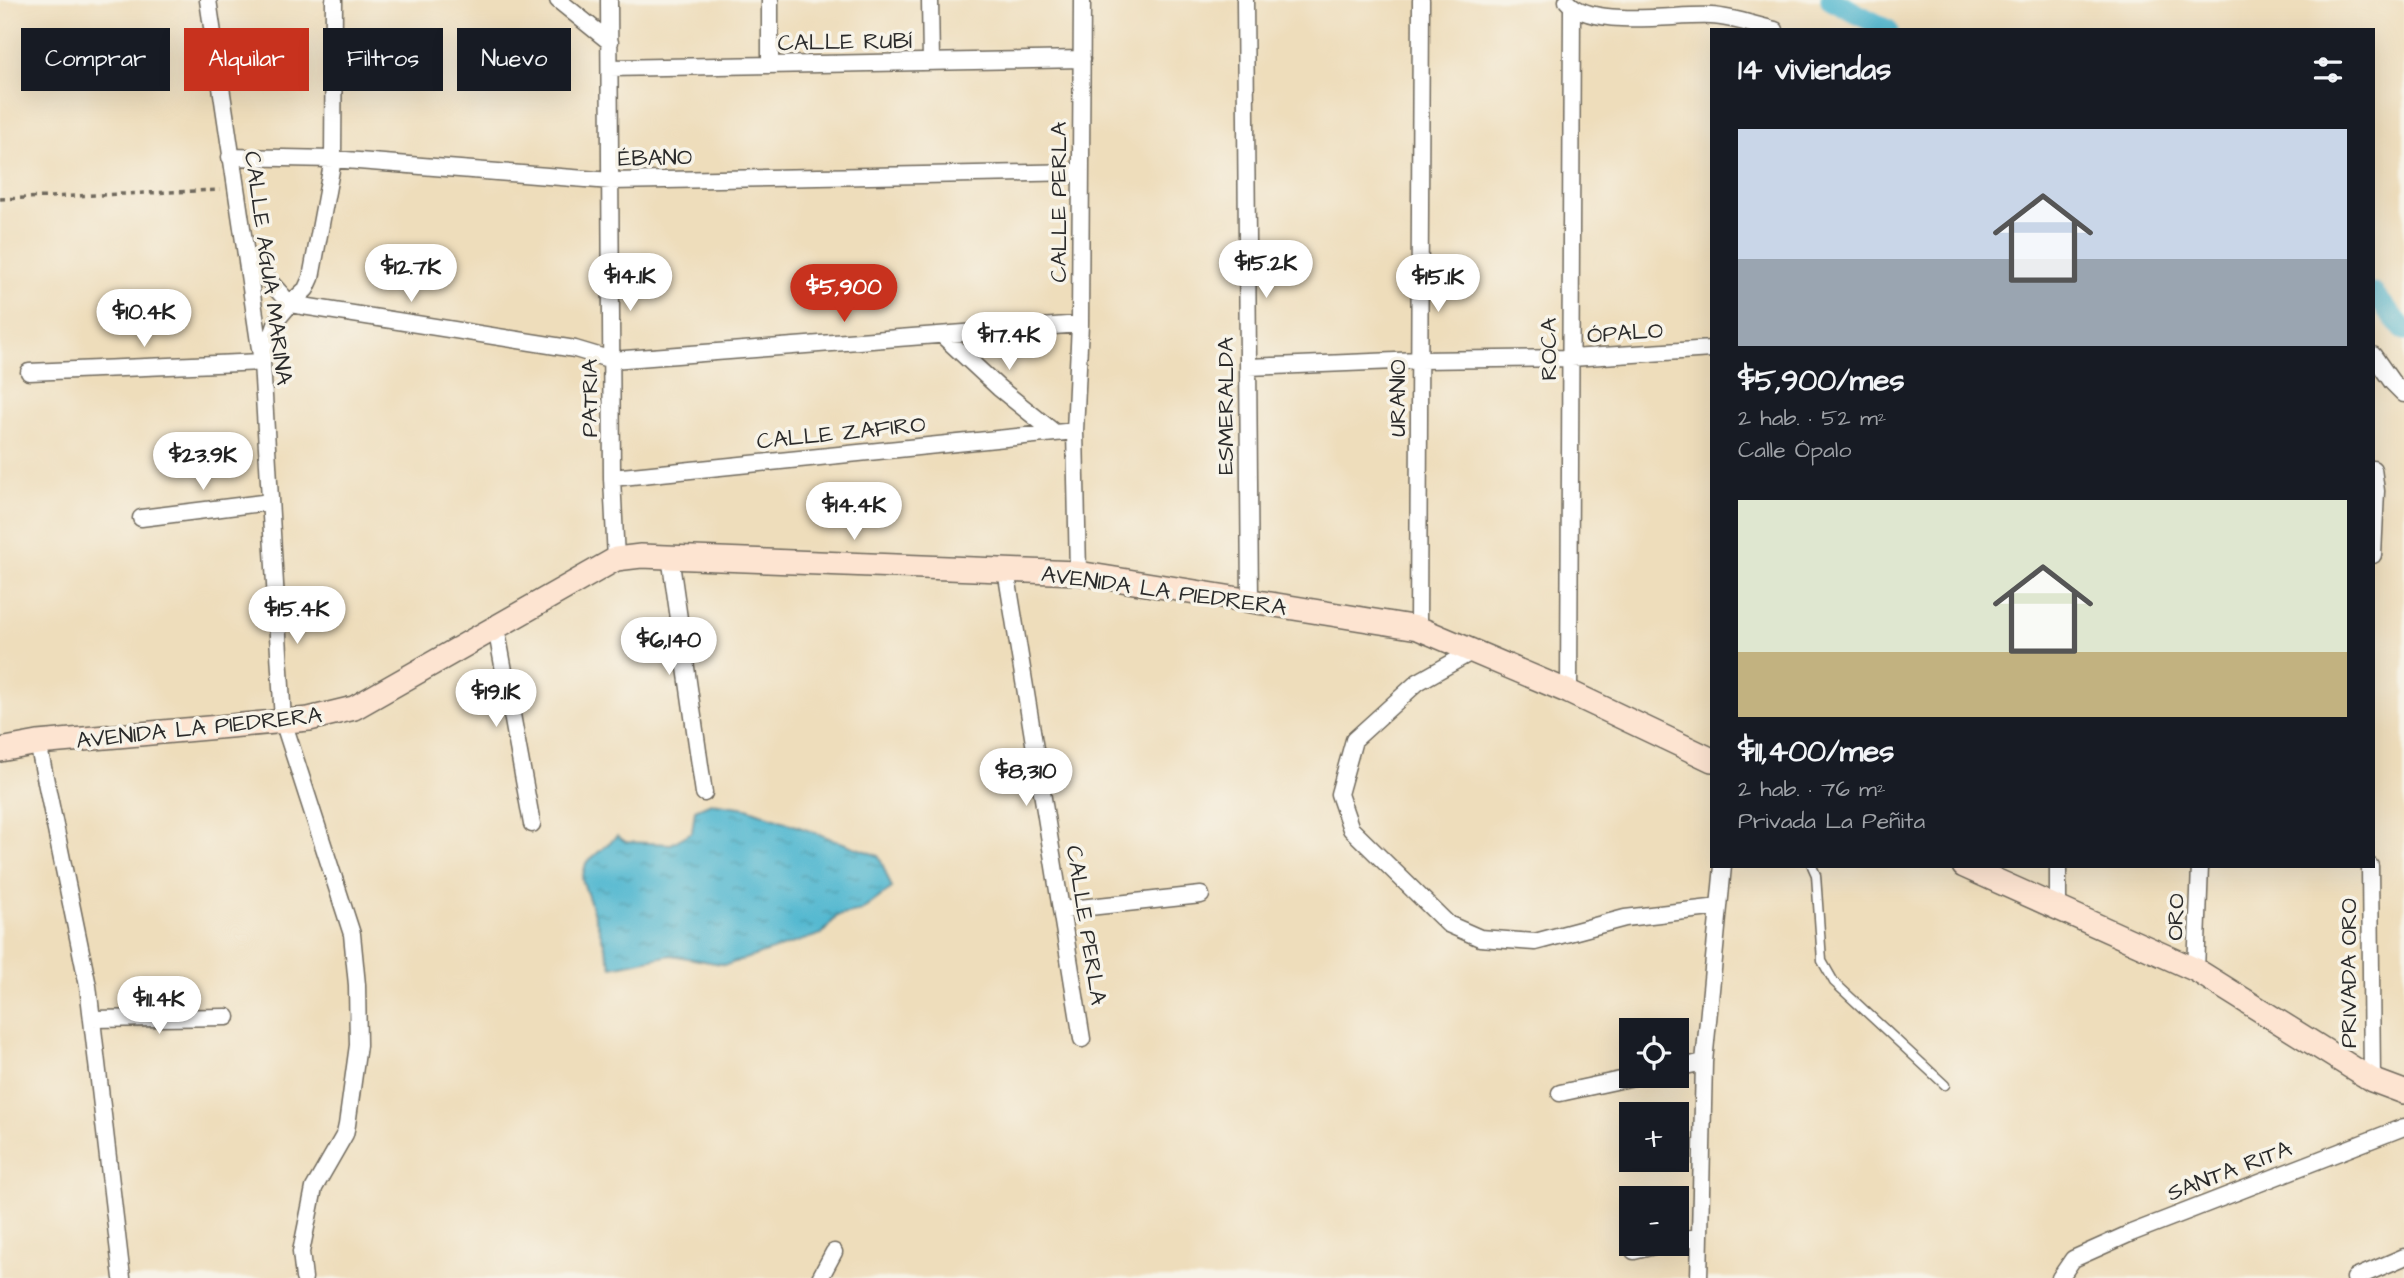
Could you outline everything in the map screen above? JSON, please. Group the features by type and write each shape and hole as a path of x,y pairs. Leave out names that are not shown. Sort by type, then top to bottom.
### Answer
{"street":[{"name":"CALLE AGUA MARINA","path":"208,0 262,362 283,722 352,934 357,985 358,1045 347,1125 314,1188 301,1252 304,1278"},
{"path":"29,372 262,362 279,317 306,289 311,278 333,159 334,0"},
{"path":"558,0 610,42"},
{"name":"PATRIA","path":"609,0 612,478 616,559"},
{"path":"770,0 770,65"},
{"path":"930,0 931,62"},
{"name":"CALLE PERLA","path":"1078,573 1075,431 1080,324 1082,0"},
{"name":"ESMERALDA","path":"1245,0 1250,601"},
{"name":"URANIO","path":"1418,628 1422,0"},
{"path":"1569,4 1603,18 1713,23 1757,28"},
{"name":"ROCA","path":"1569,4 1569,692"},
{"name":"CALLE RUBÍ","path":"610,68 1082,59"},
{"name":"ÉBANO","path":"230,157 333,159 611,181 1081,172"},
{"path":"246,255 290,304 575,349 611,360 1080,324"},
{"path":"942,335 999,388 1055,433"},
{"name":"ÓPALO","path":"1248,367 1420,360 1571,358 1710,349"},
{"path":"2375,358 2404,394"},
{"name":"CALLE ZAFIRO","path":"612,478 1075,431"},
{"path":"2375,484 2375,512"},
{"path":"141,518 270,502"},
{"path":"670,556 704,793"},
{"name":"AVENIDA LA PIEDRERA","path":"0,750 38,743 309,719 354,708 616,559 670,556 1078,573 1418,628 1569,692 1710,759"},
{"name":"CALLE PERLA","path":"1006,570 1082,1039"},
{"path":"496,627 532,824"},
{"path":"1473,651 1418,682 1354,740 1339,794 1351,829 1448,924 1480,938 1535,942 1625,918 1719,907"},
{"path":"38,743 88,986 122,1278"},
{"path":"1699,1278 1704,1062 1723,868"},
{"path":"1968,868 2196,970 2372,1080 2404,1093"},
{"path":"2059,868 2059,909"},
{"name":"ORO","path":"2196,970 2200,868"},
{"name":"PRIVADA ORO","path":"2370,868 2372,1080"},
{"path":"1061,910 1201,895"},
{"path":"92,1019 227,1017"},
{"path":"1689,1065 1704,1062"},
{"path":"1560,1093 1619,1080"},
{"name":"SANTA RITA","path":"2060,1278 2073,1259 2132,1233 2404,1127"},
{"path":"1689,1238 1700,1236"},
{"path":"820,1278 834,1252"},
{"path":"2355,1278 2404,1256"}],"lane":[{"path":"1813,868 1822,961 1834,982 1945,1085"}],"path":[{"path":"0,198 236,190"}],"water":[{"path":"711,803 747,808 879,856 892,888 861,911 837,916 822,934 726,965 671,955 612,967 582,879 586,863 617,836 626,842 671,844 692,832 695,810"}],"waterway":[{"path":"1831,0 1884,28"},
{"path":"2375,295 2404,330"}]}
